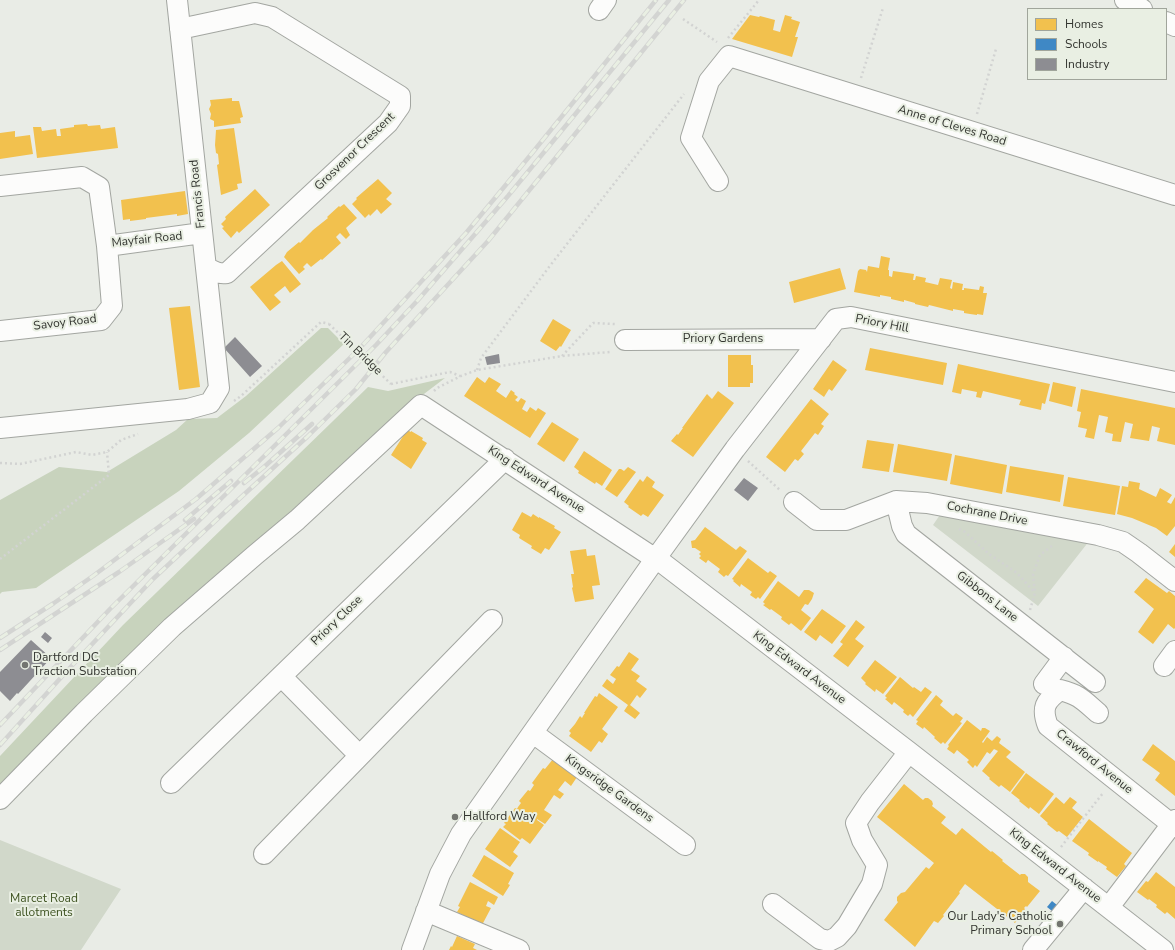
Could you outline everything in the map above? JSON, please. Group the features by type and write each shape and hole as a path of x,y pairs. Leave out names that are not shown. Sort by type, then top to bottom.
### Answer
{"street":[{"name":"Francis Road","path":"177,0 206,267 224,396"},
{"path":"1125,0 1140,8"},
{"name":"Grosvenor Crescent","path":"180,28 255,13 272,17 400,96 400,106 388,123 227,273 220,274 206,267"},
{"name":"Anne of Cleves Road","path":"726,47 856,96 1175,195"},
{"path":"718,181 691,138 709,81 726,47"},
{"name":"Mayfair Road","path":"0,186 82,177 99,187 107,246 202,233"},
{"name":"Savoy Road","path":"0,331 101,320 112,306 107,246"},
{"name":"Priory Hill","path":"656,558 735,450 836,319 850,317 1175,382"},
{"name":"Priory Gardens","path":"625,340 820,339"},
{"path":"0,428 188,409 210,403 224,396"},
{"path":"0,799 84,713 172,627 297,520 421,404"},
{"name":"King Edward Avenue","path":"421,404 656,558 1050,861 1163,950"},
{"name":"Priory Close","path":"171,783 505,459"},
{"name":"Cochrane Drive","path":"794,502 817,520 846,520 896,501 927,503 1098,535 1123,542 1139,552 1175,581"},
{"name":"Gibbons Lane","path":"896,501 902,526 906,534 1095,682"},
{"path":"412,950 440,874 461,834 656,558"},
{"path":"264,854 492,620"},
{"path":"1044,684 1064,657"},
{"path":"280,676 359,756"},
{"name":"Crawford Avenue","path":"1098,713 1080,697 1060,690 1051,696 1045,706 1044,717 1048,726 1174,824 1109,907"},
{"name":"Kingsridge Gardens","path":"533,733 685,845"},
{"path":"773,904 820,938 829,941 837,937 847,926 872,884 877,864 862,840 856,823 870,802 909,752"},
{"path":"1033,950 1084,888"},
{"path":"426,911 519,950"}],"path":[{"path":"683,19 726,47 759,0"},
{"path":"856,96 883,8"},
{"path":"971,132 996,50"},
{"path":"478,370 481,358 544,273 689,89"},
{"name":"Tin Bridge","path":"224,396 241,396 321,322 329,324 391,384 450,372 461,376"},
{"path":"421,404 437,388 461,376 478,370 562,356 625,350 622,324 593,324 562,356"},
{"path":"0,463 20,464 76,452 92,455 107,452 121,440 149,430 154,421 154,412"},
{"path":"735,450 794,502"},
{"path":"0,559 109,475 107,452"},
{"path":"954,526 965,532 989,554 1017,573 1034,593"},
{"path":"1026,627 1034,593 1033,574 1040,555 1054,544"},
{"path":"1050,861 1114,778"}],"green space":[{"path":"321,328 328,328 344,344 249,433 179,491 36,588 2,592 0,594 0,500 59,467 107,472 176,430 188,419 217,418 246,396"},
{"path":"445,378 416,400 0,790 0,756 123,625 368,387 388,391"},
{"path":"944,509 1090,540 1038,606 933,525"},
{"name":"Marcet Road allotments","path":"0,840 121,889 81,950 0,950"}],"building: Homes":[{"path":"750,15 775,20 773,30 780,32 785,15 800,22 795,37 798,37 792,57 732,39"},
{"path":"232,98 232,101 239,101 243,117 240,118 241,123 214,127 214,121 210,119 210,100"},
{"path":"87,124 88,126 100,125 101,129 115,127 118,148 37,158 33,127 41,127 42,131 56,129 57,136 61,136 60,129 74,127 74,125"},
{"path":"234,128 242,183 237,184 238,189 221,195 217,165 219,164 218,154 216,153 215,145 216,130"},
{"path":"15,131 15,137 30,135 33,154 0,159 0,133"},
{"path":"378,179 392,193 386,199 392,204 381,214 377,209 370,216 369,214 365,218 352,204 357,199 356,198"},
{"path":"255,189 270,205 239,233 237,231 231,238 222,228 224,227 221,224 226,219 225,217"},
{"path":"185,191 188,214 177,216 177,214 130,221 130,219 123,220 121,200"},
{"path":"344,204 357,218 346,228 350,235 346,239 340,233 336,237 341,243 322,260 321,259 311,267 307,263 303,267 305,269 299,274 284,257 287,252 299,242 300,243 339,206 340,207"},
{"path":"881,256 890,258 888,270 889,276 892,277 893,271 914,274 913,280 915,280 916,276 926,278 925,282 938,285 940,278 952,280 950,288 952,289 953,282 963,284 962,290 964,290 964,288 979,290 980,286 984,287 983,293 987,293 983,315 964,313 964,311 953,309 953,311 929,305 928,307 904,300 904,302 891,299 891,297 880,295 880,297 854,292 858,271 860,269 866,270 867,272 868,266 879,268"},
{"path":"282,261 301,284 290,293 285,286 274,295 281,302 270,311 250,287"},
{"path":"840,268 846,289 794,303 789,282"},
{"path":"190,306 200,387 179,390 169,308"},
{"path":"553,319 571,330 561,347 560,346 556,351 540,341"},
{"path":"870,348 947,363 943,385 865,370"},
{"path":"728,355 751,355 751,365 753,365 753,383 750,383 750,387 728,387"},
{"path":"833,360 847,370 832,391 829,389 824,397 813,389"},
{"path":"958,364 1050,384 1045,404 1042,403 1041,410 1019,405 1021,400 983,391 981,398 976,397 977,392 962,389 961,394 952,392"},
{"path":"477,377 485,383 489,377 501,384 496,391 506,398 511,390 518,397 515,400 518,402 521,398 526,401 522,409 527,412 530,407 536,411 538,408 546,413 530,438 464,396"},
{"path":"1053,382 1076,387 1072,407 1049,401"},
{"path":"1081,389 1175,408 1175,445 1157,441 1160,428 1152,426 1149,441 1130,438 1133,424 1125,422 1121,442 1112,441 1113,434 1105,432 1108,417 1099,415 1094,439 1085,437 1087,429 1078,427 1081,412 1077,411"},
{"path":"718,391 734,403 693,457 671,441 677,434 678,435 707,394 712,399"},
{"path":"811,399 829,414 821,424 824,426 818,435 815,433 801,451 804,454 798,461 795,459 785,472 766,457"},
{"path":"552,422 579,439 564,462 537,444"},
{"path":"407,430 423,438 422,440 427,443 411,469 391,455"},
{"path":"867,440 894,444 889,472 862,468"},
{"path":"898,444 952,454 947,481 893,472"},
{"path":"584,451 612,470 602,486 596,482 595,484 578,473 579,471 574,467"},
{"path":"955,455 1007,465 1002,494 950,484"},
{"path":"1010,466 1064,475 1060,502 1006,492"},
{"path":"628,467 636,472 617,497 605,489 619,469 624,471"},
{"path":"647,476 655,482 652,487 664,495 648,517 643,514 641,516 628,507 629,506 624,502 640,479 643,482"},
{"path":"1068,477 1120,486 1115,515 1063,506"},
{"path":"1129,481 1140,483 1139,489 1156,497 1160,488 1172,495 1167,502 1171,504 1175,497 1175,526 1167,536 1156,528 1132,518 1117,514 1122,486 1128,487"},
{"path":"522,512 531,517 533,514 539,517 555,526 554,528 561,532 549,550 545,548 541,554 531,548 532,546 519,538 520,535 512,530"},
{"path":"705,527 736,550 740,546 747,551 728,576 726,575 724,577 718,572 720,569 708,560 706,563 699,558 701,556 699,554 701,552 695,548 692,548 691,541 695,540"},
{"path":"1175,544 1175,557 1169,552"},
{"path":"586,549 587,556 595,555 600,585 592,586 594,599 575,602 571,574 574,574 570,551"},
{"path":"748,558 768,573 770,571 777,576 760,599 758,597 756,599 750,595 752,592 741,584 740,587 732,579"},
{"path":"1146,578 1167,593 1169,591 1175,596 1175,628 1174,629 1168,624 1153,644 1138,632 1154,609 1134,592"},
{"path":"778,581 799,597 804,590 809,590 814,593 808,605 805,604 801,610 811,618 801,631 791,623 789,625 781,619 782,617 763,605 765,604 763,602"},
{"path":"822,609 846,626 832,644 820,635 816,641 804,632"},
{"path":"856,620 865,627 855,639 864,646 848,667 833,656 843,644 840,642"},
{"path":"629,652 639,659 631,670 640,676 636,681 647,689 640,698 637,695 630,705 640,713 635,719 624,711 628,705 602,686 607,679 613,684 616,679 610,675 617,666 619,667"},
{"path":"875,660 897,677 883,694 876,689 875,692 865,684 866,683 861,678"},
{"path":"900,677 913,688 914,687 921,692 925,687 932,692 913,717 910,714 908,716 903,712 904,710 894,702 892,705 885,699 887,698 885,696"},
{"path":"599,693 618,707 602,729 608,734 602,743 599,741 591,752 569,736 571,733 569,731 580,716 582,718 595,696 597,697"},
{"path":"936,695 943,701 940,705 953,716 956,713 963,718 960,722 962,723 945,744 943,742 941,744 924,727 923,729 916,724 918,721 916,720"},
{"path":"967,720 981,731 982,728 985,728 990,731 982,742 983,743 987,737 992,741 997,736 1001,739 999,743 1011,752 1006,757 1025,772 1010,792 1001,785 999,787 982,771 998,751 994,749 990,754 987,752 977,767 975,765 973,768 967,762 969,760 957,750 954,754 947,749 949,746 948,745"},
{"path":"1153,744 1175,761 1175,796 1155,780 1160,773 1142,760"},
{"path":"553,759 577,777 571,786 565,781 558,790 564,794 560,799 554,795 544,810 552,815 545,824 537,819 544,825 530,844 522,838 520,840 503,827 506,824 504,823 515,808 517,809 521,803 519,801 528,790 530,791 534,785 532,783 543,768 545,769"},
{"path":"1026,773 1054,794 1039,814 1030,807 1029,809 1011,793"},
{"path":"904,784 923,800 928,798 932,801 932,806 946,817 941,823 956,835 962,828 1020,875 1025,874 1028,877 1028,882 1040,891 1027,907 1026,906 1024,908 1025,909 1015,923 965,884 943,915 944,916 938,923 934,921 915,947 884,920 898,902 897,897 901,893 905,892 926,867 929,869 934,863 877,817"},
{"path":"1056,797 1064,804 1070,797 1077,802 1072,808 1083,817 1067,837 1059,831 1057,832 1040,816"},
{"path":"1089,819 1132,853 1124,864 1126,866 1117,877 1106,869 1107,867 1088,855 1089,853 1072,841"},
{"path":"500,828 520,842 513,852 518,856 510,867 485,849"},
{"path":"484,855 514,873 508,884 510,885 503,896 472,876"},
{"path":"1156,872 1175,887 1175,919 1167,912 1165,914 1156,907 1157,905 1137,892"},
{"path":"470,882 498,897 494,905 488,901 486,906 491,908 482,925 457,912 460,907 458,906"},
{"path":"457,936 475,944 473,948 477,950 449,950"}],"building: Schools":[{"path":"1052,901 1057,905 1052,911 1047,907"}],"building: Industry":[{"path":"235,337 262,366 250,377 224,348"},
{"path":"499,354 500,363 487,365 485,357"},
{"path":"744,478 758,488 748,501 734,490"},
{"path":"45,632 52,638 48,643 41,637"},
{"name":"Dartford DC Traction Substation","path":"31,640 51,658 10,701 0,691 0,672"}],"railway":[{"path":"0,638 93,576 196,499 278,428 360,348 466,233 656,0"},
{"path":"0,725 110,609 376,345 418,300 508,196 669,0"},
{"path":"0,745 153,579 307,437 356,389 386,352 488,241 684,0"},
{"path":"244,483 312,424"},
{"path":"185,520 231,481"},
{"path":"0,650 119,572 194,519"}],"place":[{"name":"Dartford DC Traction Substation","path":"25,665"},
{"name":"Hallford Way","path":"455,817"},
{"name":"Our Lady's Catholic Primary School","path":"1060,924"}]}
